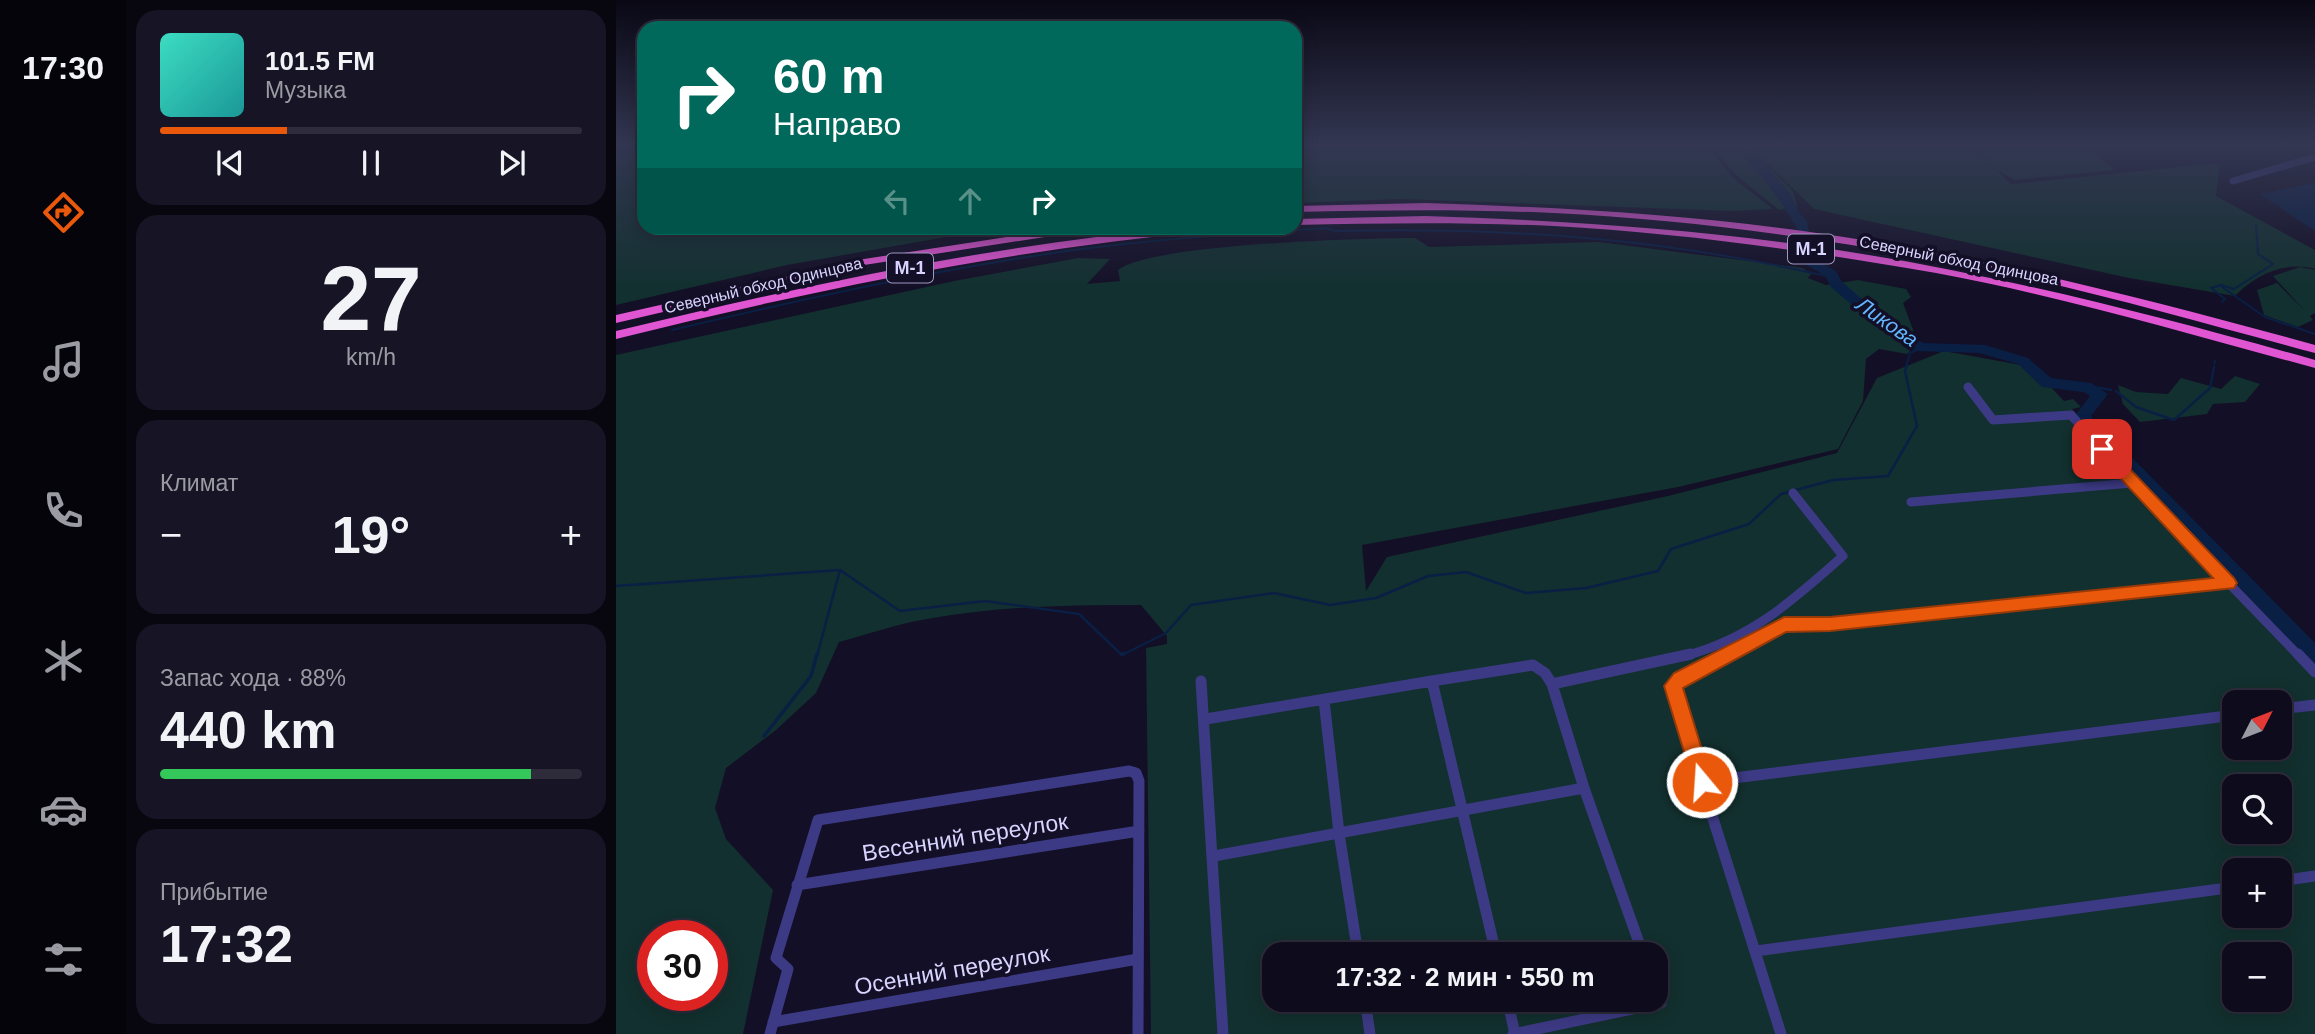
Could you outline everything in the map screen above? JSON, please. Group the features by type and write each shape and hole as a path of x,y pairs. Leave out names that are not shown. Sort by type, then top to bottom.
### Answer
{"highway":[{"name":"Северный обход Одинцова","path":"1302,209 1432,205 1541,208 1642,214 1773,228 1918,251 2017,271 2172,308 2315,349"},
{"name":"Северный обход Одинцова","path":"1302,222 1431,218 1538,220 1703,234 1837,252 2069,298 2315,364"},
{"name":"Северный обход Одинцова","path":"616,319 864,262 1038,235"},
{"name":"Северный обход Одинцова","path":"616,335 923,266 1128,235"}],"street":[{"path":"1968,387 1993,420 2071,415 2132,483 2315,673"},
{"path":"1911,502 2132,483"},
{"path":"1552,684 1699,651 1740,636 1792,601 1843,556 1793,493"},
{"path":"1781,1034 1673,686 1680,678 1784,625 1830,624 2228,583"},
{"path":"1206,719 1533,665 1545,673 1552,684 1584,788 1639,942"},
{"path":"1201,681 1206,719 1223,1034"},
{"path":"1432,681 1493,942"},
{"path":"1324,700 1339,833 1356,942"},
{"path":"2292,708 2315,705"},
{"path":"1702,782 2222,717"},
{"path":"772,1028 788,969 778,963 776,958 815,826 824,817 1129,771 1138,775 1138,1034"},
{"path":"1214,856 1584,788"},
{"name":"Весенний переулок","path":"797,885 1139,831"},
{"path":"2292,879 2315,876"},
{"path":"1756,951 2222,889"},
{"name":"Осенний переулок","path":"772,1028 1138,959"},
{"path":"1367,1012 1370,1034"},
{"path":"1510,1012 1514,1034 1618,1012"}],"green space":[{"path":"616,193 637,193 637,235 957,235 787,265 616,305"},
{"path":"1302,193 1753,193 1773,209 1732,211 1400,199 1302,203"},
{"path":"1758,193 1794,193 1797,206 1779,210"},
{"path":"1798,193 2216,193 2216,196 2315,250 2315,269 2293,267 2272,271 2252,281 2235,296 2129,278 1814,209"},
{"path":"1415,238 1429,247 1599,242 1803,268 1811,274 1808,278 1826,285 1858,280 1906,289 1911,297 1903,303 1918,343 1907,354 1879,349 1866,359 1863,401 1838,449 1678,487 1362,545 1366,591 1387,557 1668,496 1837,453 1877,378 1944,351 2032,367 2064,401 2073,399 2081,407 2072,409 2315,665 2315,1034 1151,1034 1146,648 1167,644 1167,636 1141,605 980,611 916,621 839,642 816,693 776,730 726,768 715,808 726,839 773,890 743,1034 616,1034 616,355 954,281 1078,258 1110,259 1087,284 1120,281 1118,270 1138,261 1171,254 1307,241"},
{"path":"2300,267 2315,270 2315,313 2310,316 2313,320 2298,327 2264,315 2257,290 2277,283 2305,311 2273,276"},
{"path":"2235,376 2260,384 2245,402 2213,404 2207,414 2140,422 2123,404 2118,385 2136,392 2168,394 2181,378 2221,389"}],"water":[{"path":"2315,193 2315,231 2260,194"}],"waterway":[{"name":"Ликова","path":"1783,193 1793,215 1801,221 1804,230"},
{"path":"2222,302 2225,299 2211,288 2221,285 2234,289 2273,264 2258,254 2256,225"},
{"path":"1302,230 1462,231 1586,238 1710,253 1834,278"},
{"path":"672,330 968,267 1067,251 1225,235"},
{"name":"Ликова","path":"1805,258 1831,274 1836,284 1878,320 1893,327 1902,338 1921,348 1980,348 2023,361 2047,383 2086,387 2100,394 2082,417 2091,426"},
{"path":"2222,287 2265,317 2315,334"},
{"path":"1906,367 1910,353 1921,348"},
{"path":"1124,654 1166,633 1191,605 1274,593 1330,605 1376,598 1428,576 1466,572 1526,593 1586,588 1658,571 1671,549 1749,524 1781,494 1833,480 1888,476 1917,426 1905,371 1907,365"},
{"path":"2116,391 2136,407 2174,420 2210,388 2214,367"},
{"path":"2092,390 2095,387 2111,390"},
{"name":"Ликова","path":"2098,433 2315,656"},
{"path":"616,586 840,570"},
{"path":"817,656 840,570"},
{"path":"840,570 900,611 985,601 1079,614 1124,654"},
{"path":"764,736 811,676 817,654"}],"route":[{"path":"1702,782 1673,686 1680,678 1784,625 1830,624 2228,583 2102,449"}]}
